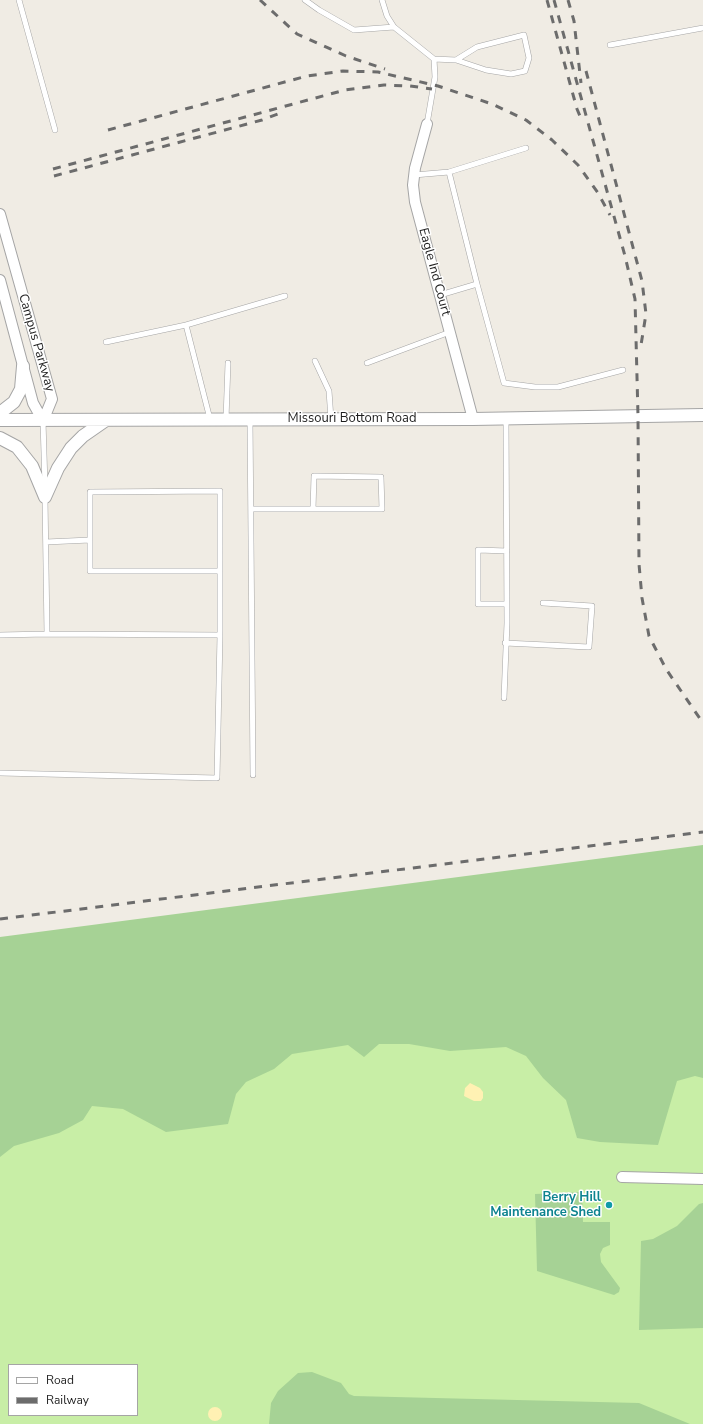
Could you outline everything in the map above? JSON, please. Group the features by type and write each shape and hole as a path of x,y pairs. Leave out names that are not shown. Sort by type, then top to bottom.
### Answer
{"street":[{"name":"Eagle Ind Court","path":"427,124 414,175 413,185 415,202 473,419"},
{"name":"Campus Parkway","path":"0,214 52,399 43,420"},
{"name":"Campus Parkway","path":"0,283 32,402 43,420"},
{"path":"0,413 14,402 21,389 23,366"},
{"name":"Missouri Bottom Road","path":"0,420 473,419 703,415"},
{"path":"45,497 58,468 71,448 84,436 106,420"},
{"path":"0,438 17,447 32,466 45,497"},
{"path":"622,1177 703,1179"}],"lane":[{"path":"19,0 55,130"},
{"path":"305,0 319,10 354,30 394,27"},
{"path":"382,0 387,16 394,27 434,59 456,60 486,70 511,74 525,71 529,58 524,36 477,47 456,60"},
{"path":"610,45 703,28"},
{"path":"427,124 435,77 434,59"},
{"path":"414,175 449,172 526,148"},
{"path":"449,172 504,383 535,388 558,387 623,370"},
{"path":"440,295 477,284"},
{"path":"106,342 186,325 286,296"},
{"path":"186,325 211,420"},
{"path":"367,363 450,332"},
{"path":"315,361 329,391 331,419"},
{"path":"226,420 228,363"},
{"path":"504,698 507,604 506,418"},
{"path":"43,420 47,634"},
{"path":"250,420 253,775"},
{"path":"251,509 313,509 382,509 381,477 314,476 313,509"},
{"path":"0,773 217,778 220,635 220,571 220,491 90,492 90,570 220,571"},
{"path":"46,542 90,540"},
{"path":"507,551 478,550 478,604 507,604"},
{"path":"505,643 589,647 592,606 543,603"},
{"path":"0,635 220,635"}],"green space":[{"path":"703,845 703,1078 695,1076 677,1081 658,1145 600,1142 577,1138 566,1100 543,1078 526,1056 506,1047 450,1051 409,1044 379,1044 364,1057 348,1045 292,1054 274,1069 246,1082 236,1094 228,1124 166,1132 123,1109 92,1106 83,1120 59,1133 14,1146 0,1157 0,937"},
{"path":"395,1026 703,1062 703,1424 0,1424 0,1099"},
{"path":"582,1192 583,1222 610,1222 610,1245 603,1248 600,1254 601,1262 620,1288 619,1292 614,1295 537,1271 535,1194"},
{"path":"703,1203 703,1328 639,1330 641,1241 653,1239 677,1226 699,1204"},
{"path":"312,1372 341,1383 349,1394 354,1396 639,1403 690,1424 269,1424 271,1403 278,1391 298,1373"}],"sand":[{"path":"470,1083 480,1088 483,1092 483,1098 481,1101 474,1101 464,1096 465,1088"},
{"path":"215,1407 220,1409 222,1414 220,1419 215,1421 210,1419 208,1414 210,1409"}],"railway":[{"path":"260,0 297,34 346,56 385,69"},
{"path":"547,0 577,109 582,121"},
{"path":"554,0 625,256 635,299 638,416 639,564 642,598 649,636 666,669 703,723"},
{"path":"568,0 574,21 581,83"},
{"path":"108,130 307,76 343,71 378,72 438,86 492,104 526,120 552,140 578,165 598,193 610,215"},
{"path":"586,71 642,281 646,314 641,345"},
{"path":"53,169 345,90 384,85 432,89"},
{"path":"54,176 262,120 283,112"},
{"path":"0,919 703,832"}],"place":[{"name":"Berry Hill Maintenance Shed","path":"609,1205"}]}
